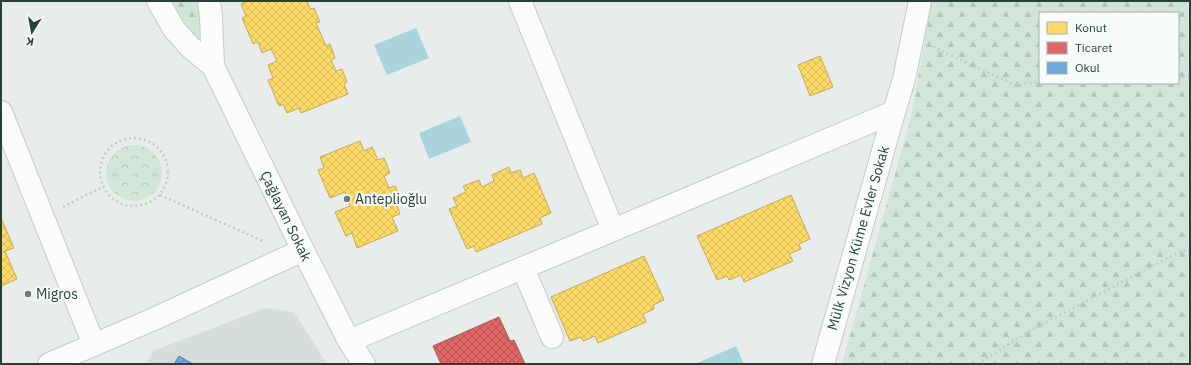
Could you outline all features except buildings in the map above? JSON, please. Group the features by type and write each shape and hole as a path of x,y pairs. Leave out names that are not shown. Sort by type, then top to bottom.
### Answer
{"street":[{"path":"158,1 174,29 190,46 213,66"},
{"path":"209,1 213,66"},
{"path":"520,1 613,230"},
{"name":"Mülk Vizyon Küme Evler Sokak","path":"823,364 904,79 920,1"},
{"name":"Çağlayan Sokak","path":"213,66 349,341 364,364"},
{"path":"1,112 94,345"},
{"path":"349,341 894,112"},
{"path":"50,364 154,319 303,250"},
{"path":"522,268 552,337"}],"path":[{"path":"912,38 1015,85 1039,82"},
{"path":"1179,76 1190,77"},
{"path":"134,138 153,144 161,151 166,159 168,169 168,178 160,195 151,202 140,206 127,206 117,201 108,193 102,183 100,171 102,160 108,151 115,144 134,138"},
{"path":"43,218 104,186"},
{"path":"160,195 271,245"},
{"path":"978,364 1028,332 1179,252 1190,250"}],"shaded area":[{"path":"265,308 294,312 327,364 146,364 153,351"}],"green space":[{"path":"167,1 202,1 201,44 188,35"},
{"path":"932,1 1190,1 1190,364 842,364 911,117"},
{"path":"134,145 145,147 154,153 160,162 162,173 160,184 154,193 145,199 134,201 123,199 114,193 108,184 106,173 108,162 114,153 123,147"}],"water":[{"path":"416,28 429,58 387,75 374,45"},
{"path":"460,116 471,142 429,159 419,133"},
{"path":"736,346 744,364 695,364"}],"place":[{"name":"Anteplioğlu","path":"347,199"},
{"name":"Migros","path":"28,294"}]}
